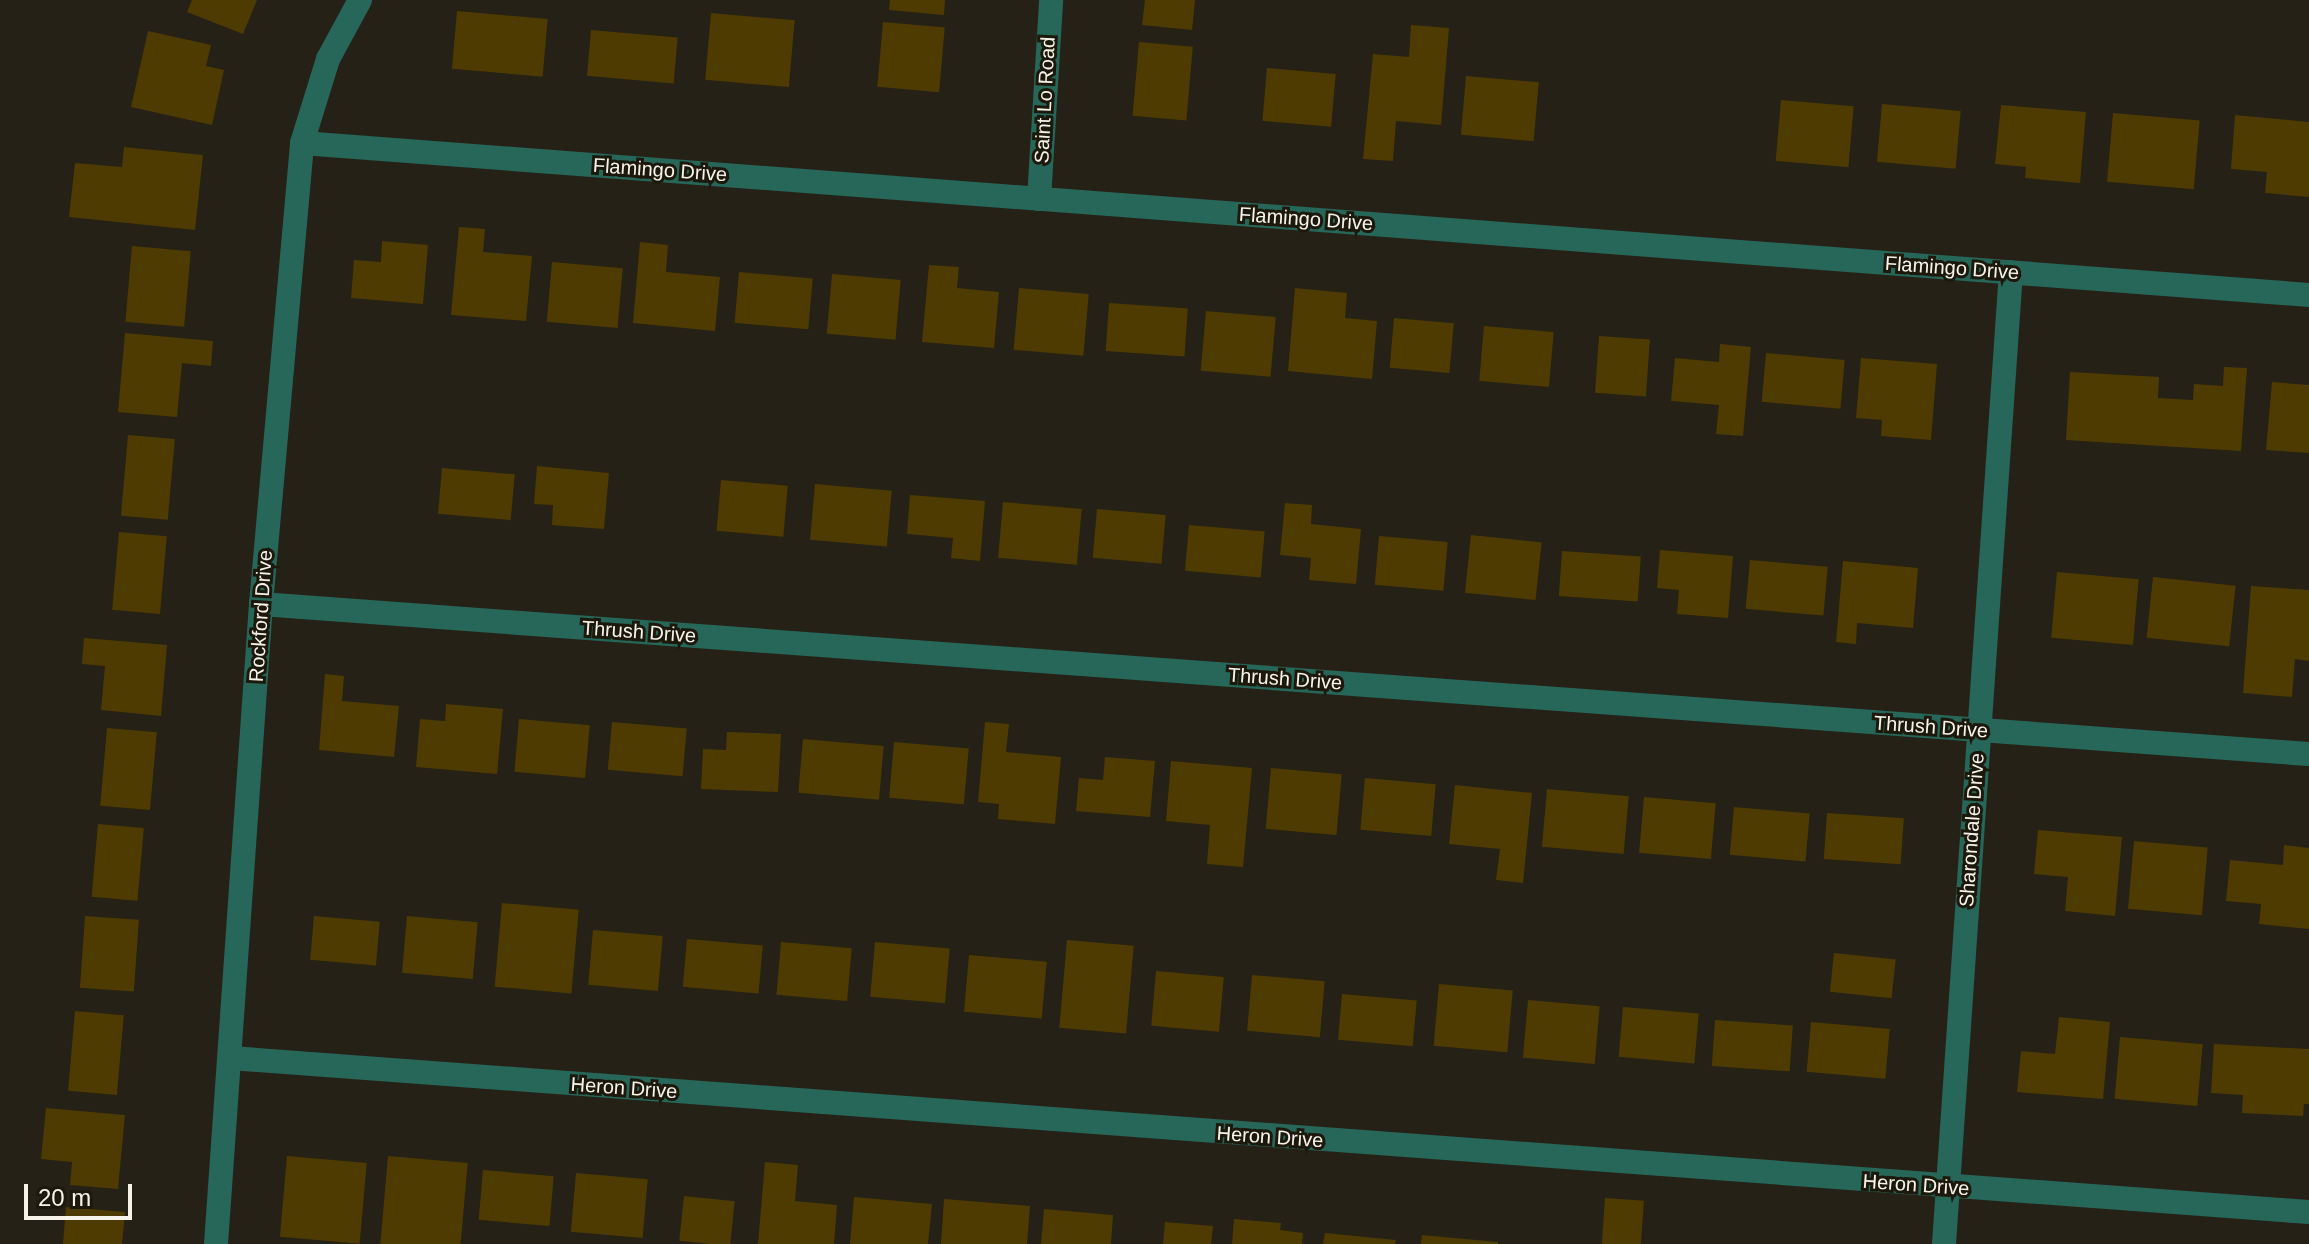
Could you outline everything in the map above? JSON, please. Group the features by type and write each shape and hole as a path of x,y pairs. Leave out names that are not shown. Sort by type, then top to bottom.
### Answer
{"street":[{"name":"Rockford Drive","path":"216,1244 261,604 302,143 328,59 360,0"},
{"name":"Saint Lo Road","path":"1039,199 1051,0"},
{"name":"Flamingo Drive","path":"302,143 2309,295"},
{"name":"Sharondale Drive","path":"1944,1244 2011,272"},
{"name":"Thrush Drive","path":"261,604 2309,754"},
{"name":"Heron Drive","path":"231,1058 1947,1188 2309,1212"}],"building":[{"path":"192,0 257,0 243,34 187,12"},
{"path":"890,0 945,0 944,15 889,10"},
{"path":"1145,0 1195,0 1192,30 1142,25"},
{"path":"457,11 548,19 543,77 452,69"},
{"path":"711,13 795,20 789,87 705,80"},
{"path":"883,22 945,27 939,92 877,87"},
{"path":"1411,25 1449,28 1441,125 1396,121 1393,161 1363,159 1373,54 1409,57"},
{"path":"591,30 678,38 674,83 587,76"},
{"path":"148,31 211,45 206,66 224,70 212,125 131,107"},
{"path":"1139,42 1193,47 1186,120 1133,116"},
{"path":"1267,68 1336,74 1331,127 1262,121"},
{"path":"1466,76 1539,82 1534,141 1461,135"},
{"path":"1781,100 1854,106 1848,167 1776,161"},
{"path":"1882,104 1961,111 1956,169 1877,162"},
{"path":"2001,105 2086,112 2080,183 2025,178 2026,167 1995,164"},
{"path":"2113,113 2200,121 2194,189 2107,182"},
{"path":"2235,115 2309,122 2309,197 2265,193 2267,172 2231,169"},
{"path":"124,147 203,155 195,230 69,217 75,163 122,167"},
{"path":"459,227 485,229 483,252 532,256 526,321 451,315"},
{"path":"382,241 428,245 423,304 351,298 354,260 381,262"},
{"path":"640,242 668,245 666,272 720,277 715,331 633,323"},
{"path":"132,246 191,251 184,327 125,322"},
{"path":"552,262 623,268 618,328 547,322"},
{"path":"929,265 959,267 957,288 999,292 994,348 922,342"},
{"path":"739,272 813,278 808,329 735,323"},
{"path":"832,274 901,280 896,340 827,334"},
{"path":"1019,288 1089,294 1083,356 1014,350"},
{"path":"1295,288 1347,293 1345,318 1377,321 1372,379 1288,371"},
{"path":"1109,303 1188,309 1184,356 1106,351"},
{"path":"1206,311 1276,317 1271,377 1201,371"},
{"path":"1394,318 1454,323 1449,373 1390,368"},
{"path":"1484,326 1554,332 1549,387 1479,381"},
{"path":"125,333 213,341 211,366 182,363 177,417 118,412"},
{"path":"1599,336 1650,340 1646,396 1595,393"},
{"path":"1720,344 1751,347 1743,436 1716,434 1719,405 1671,401 1675,358 1719,362"},
{"path":"1766,353 1845,360 1840,409 1762,402"},
{"path":"1861,358 1937,364 1931,440 1881,436 1882,420 1856,418"},
{"path":"2224,367 2247,368 2241,451 2066,440 2070,372 2159,377 2158,398 2193,400 2194,384 2223,386"},
{"path":"2272,382 2309,385 2309,453 2266,450"},
{"path":"128,435 175,439 168,520 121,516"},
{"path":"537,466 609,473 604,529 552,525 553,505 534,504"},
{"path":"442,468 515,474 511,520 438,514"},
{"path":"721,480 788,486 783,537 717,531"},
{"path":"815,484 892,491 887,546 810,540"},
{"path":"910,495 985,501 980,561 951,558 953,538 907,534"},
{"path":"1003,502 1082,509 1077,565 998,558"},
{"path":"1285,503 1312,505 1311,524 1361,529 1356,584 1309,580 1311,558 1280,555"},
{"path":"1097,509 1166,515 1161,564 1093,558"},
{"path":"1189,525 1265,532 1261,577 1185,571"},
{"path":"119,532 167,536 160,614 112,610"},
{"path":"1471,535 1542,542 1536,600 1465,593"},
{"path":"1379,536 1448,542 1443,591 1375,585"},
{"path":"1660,550 1733,556 1728,618 1677,614 1679,590 1657,588"},
{"path":"1562,551 1641,557 1638,601 1559,596"},
{"path":"1750,560 1828,567 1823,616 1746,609"},
{"path":"1843,561 1918,568 1913,628 1857,623 1856,644 1836,642"},
{"path":"2057,572 2139,579 2133,645 2051,638"},
{"path":"2153,577 2236,586 2229,646 2147,638"},
{"path":"2251,586 2309,590 2309,661 2295,659 2292,697 2243,693"},
{"path":"84,638 167,645 161,716 101,710 105,666 82,664"},
{"path":"325,674 344,676 342,701 399,706 394,757 319,750"},
{"path":"446,704 503,709 497,774 416,767 420,719 445,721"},
{"path":"519,719 590,725 585,778 514,772"},
{"path":"612,722 687,729 683,776 608,770"},
{"path":"985,722 1009,724 1006,752 1061,757 1055,824 998,819 999,804 978,802"},
{"path":"107,728 157,732 150,810 100,806"},
{"path":"727,732 781,734 778,792 701,789 703,749 726,750"},
{"path":"803,739 884,746 879,800 798,793"},
{"path":"894,742 969,749 964,804 889,798"},
{"path":"1105,757 1155,761 1150,817 1076,811 1079,778 1103,780"},
{"path":"1171,761 1252,768 1243,867 1207,864 1210,825 1166,821"},
{"path":"1271,768 1342,774 1336,835 1266,829"},
{"path":"1365,778 1436,784 1431,836 1360,830"},
{"path":"1455,785 1532,793 1523,883 1496,880 1500,849 1449,844"},
{"path":"1547,789 1629,796 1624,854 1542,847"},
{"path":"1644,797 1716,803 1711,859 1639,853"},
{"path":"1734,807 1810,814 1806,861 1730,855"},
{"path":"1827,813 1904,818 1901,864 1824,859"},
{"path":"98,824 144,828 137,901 92,897"},
{"path":"2038,830 2122,837 2115,916 2065,911 2068,877 2034,874"},
{"path":"2134,841 2208,847 2202,915 2128,909"},
{"path":"2284,845 2309,848 2309,929 2259,924 2261,904 2226,901 2230,860 2283,865"},
{"path":"502,903 579,910 571,993 495,987"},
{"path":"85,916 139,920 134,992 80,988"},
{"path":"314,916 380,922 376,966 310,960"},
{"path":"407,916 478,922 473,979 402,973"},
{"path":"593,930 663,936 658,991 588,985"},
{"path":"687,939 763,946 759,993 683,987"},
{"path":"1067,940 1134,946 1126,1034 1059,1028"},
{"path":"781,942 852,948 847,1001 776,995"},
{"path":"875,942 950,949 945,1003 870,997"},
{"path":"1834,953 1896,959 1892,998 1830,992"},
{"path":"969,955 1047,962 1042,1019 964,1012"},
{"path":"1156,971 1224,977 1219,1032 1151,1026"},
{"path":"1252,975 1325,981 1320,1037 1247,1031"},
{"path":"1439,984 1513,990 1507,1052 1434,1046"},
{"path":"1342,994 1417,1001 1413,1046 1338,1040"},
{"path":"1528,1000 1600,1006 1595,1064 1523,1058"},
{"path":"1623,1007 1699,1014 1694,1063 1619,1057"},
{"path":"75,1011 124,1015 117,1095 68,1091"},
{"path":"2059,1017 2110,1022 2103,1099 2017,1092 2021,1051 2055,1054"},
{"path":"1715,1020 1793,1025 1790,1071 1712,1066"},
{"path":"1811,1022 1890,1029 1885,1079 1807,1072"},
{"path":"2120,1037 2203,1044 2197,1106 2115,1099"},
{"path":"2214,1044 2309,1049 2309,1104 2304,1104 2303,1116 2242,1113 2243,1095 2211,1093"},
{"path":"46,1108 125,1115 118,1189 70,1185 72,1162 41,1159"},
{"path":"287,1156 367,1163 360,1244 280,1237"},
{"path":"388,1156 468,1163 461,1244 380,1244"},
{"path":"765,1162 798,1165 795,1201 837,1205 834,1244 758,1244"},
{"path":"483,1170 554,1176 549,1226 479,1220"},
{"path":"576,1173 648,1179 643,1238 571,1232"},
{"path":"684,1196 735,1201 730,1244 679,1241"},
{"path":"854,1197 932,1204 928,1244 850,1244"},
{"path":"1605,1198 1644,1201 1641,1244 1602,1244"},
{"path":"944,1199 1030,1206 1027,1244 941,1244"},
{"path":"66,1207 125,1212 122,1244 63,1244"},
{"path":"1044,1209 1113,1215 1111,1244 1041,1244"},
{"path":"1234,1219 1281,1223 1280,1230 1303,1233 1302,1244 1232,1244"},
{"path":"1165,1222 1213,1226 1211,1244 1163,1244"},
{"path":"1325,1233 1396,1240 1395,1244 1323,1244"},
{"path":"1422,1235 1498,1242 1498,1244 1421,1244"}]}
